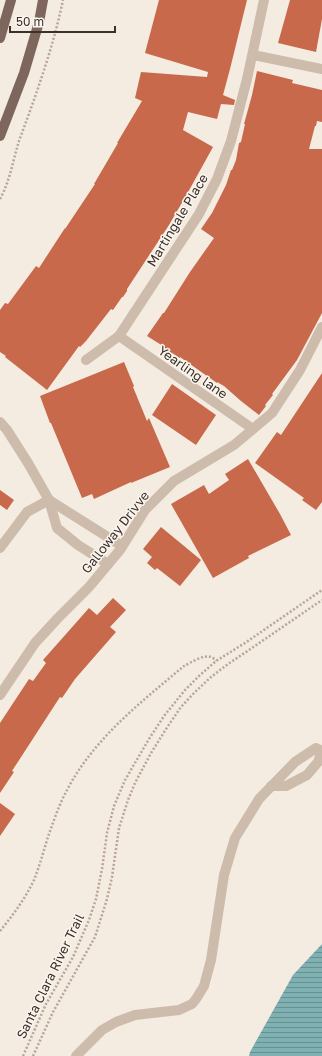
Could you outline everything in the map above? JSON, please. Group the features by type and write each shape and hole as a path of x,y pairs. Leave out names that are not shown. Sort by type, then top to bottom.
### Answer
{"main road":[{"path":"0,38 11,0"},
{"path":"0,136 24,73 39,22 43,0"}],"street":[{"name":"Martingale Place","path":"86,360 119,336 199,214 217,179 230,141 253,55 264,0"},
{"path":"253,55 322,69"},
{"name":"Galloway Drivve","path":"0,695 35,644 89,587 108,564 122,546 145,510 174,481 234,445 272,413 300,370 322,327"},
{"name":"Yearling lane","path":"119,336 252,429"},
{"path":"0,422 7,430 28,463 49,500 57,528 78,545 108,564"},
{"path":"49,500 122,546"},
{"path":"0,548 27,512 49,500"},
{"path":"76,1056 102,1030 116,1022 135,1016 179,1010 192,1004 196,999 204,986 211,960 224,875 235,838 259,799 271,786 294,762 316,748 322,751 318,762 307,775 286,786 271,786"}],"path":[{"path":"0,199 39,87 63,0"},
{"name":"Santa Clara River Trail","path":"23,1056 46,1004 73,958 89,920 96,899 111,816 125,780 149,739 164,716 185,690 216,661 322,590"},
{"path":"33,1056 55,1006 95,937 108,899 119,828 128,800 151,753 168,726 181,707 210,677 322,600"},
{"path":"0,931 18,908 34,880 54,821 64,797 78,771 92,753 125,716 184,666 207,656 216,661"}],"water":[{"path":"322,944 322,1056 249,1056 293,975"}],"building":[{"path":"159,0 247,0 223,95 235,100 234,105 221,104 217,119 188,112 183,130 213,147 169,225 123,297 113,310 111,309 86,341 80,347 79,346 47,390 0,352 0,310 5,303 8,304 36,266 39,268 95,184 142,101 135,98 141,72 207,77 208,72 145,53"},
{"path":"290,0 322,0 322,19 316,52 278,43"},
{"path":"257,71 293,80 292,83 322,90 322,122 317,121 309,149 322,149 322,313 297,360 272,394 273,395 259,415 224,386 217,383 147,336 214,238 201,229 212,213 226,185 236,160"},
{"path":"124,362 147,421 149,418 170,467 131,482 94,499 92,494 82,498 40,396"},
{"path":"322,373 322,502 316,510 302,500 304,498 255,463 277,432 281,435"},
{"path":"172,384 216,415 196,445 152,415"},
{"path":"248,459 291,535 248,556 249,558 213,578 171,504 204,485 209,494 229,480 225,474"},
{"path":"0,490 14,500 7,510 0,505"},
{"path":"161,527 201,560 180,586 157,568 155,570 147,563 152,557 143,549"},
{"path":"113,598 126,610 110,627 116,632 75,679 62,698 60,697 12,771 14,772 0,793 0,723 29,679 33,681 46,663 43,660 89,608 97,615"},
{"path":"0,803 15,814 0,836"}]}
